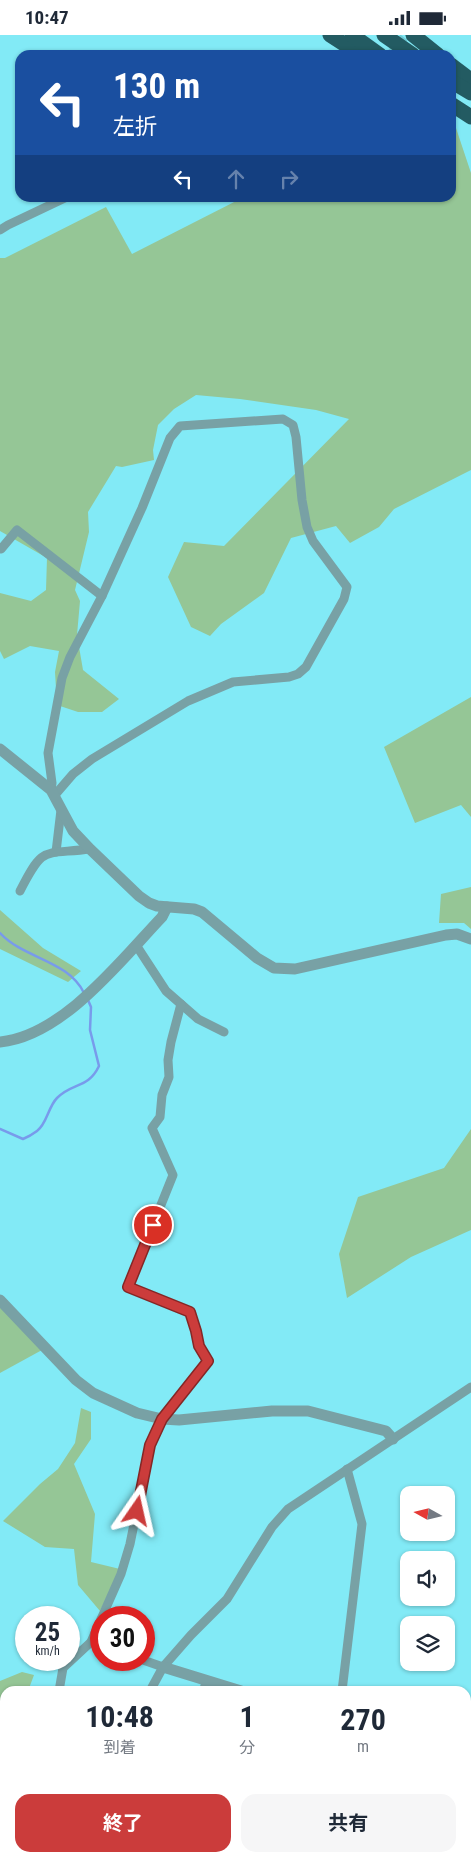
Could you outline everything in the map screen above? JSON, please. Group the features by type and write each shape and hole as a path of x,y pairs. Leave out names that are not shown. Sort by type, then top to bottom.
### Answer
{"highway":[{"path":"330,35 353,50"},
{"path":"352,35 373,50"},
{"path":"384,35 406,50"},
{"path":"414,35 432,50"},
{"path":"456,69 471,80"},
{"path":"456,84 471,93"},
{"path":"456,107 471,117"}],"street":[{"path":"0,230 56,202"},
{"path":"283,419 293,425 307,527 313,541 347,587 344,599 306,667 298,674 289,677 233,682 188,701 92,759 52,793 48,753 62,678 70,657 102,596 142,508 170,438 180,427 283,419"},
{"path":"1,549 17,530 102,596"},
{"path":"0,749 52,793 73,831 149,903 167,907 194,909 202,912 257,958 274,968 295,969 446,935 456,934 471,939"},
{"path":"56,852 62,810"},
{"path":"20,891 39,858 56,852 90,849"},
{"path":"0,1042 29,1035 56,1019 94,991 162,917 167,907"},
{"path":"136,945 166,991 198,1019 224,1032"},
{"path":"107,1606 121,1575 130,1544 150,1445 162,1419 208,1361 199,1346 190,1312 128,1287 173,1175 152,1128 160,1117 162,1095 169,1077 168,1060 171,1043 181,1004"},
{"path":"3,1307 76,1380 93,1393 137,1413 162,1419 179,1420 272,1411 308,1411 386,1431 393,1439"},
{"path":"153,1686 163,1667 191,1635 227,1599 272,1527 288,1509 471,1387"},
{"path":"343,1686 362,1524 347,1469"},
{"path":"59,1686 63,1668 90,1643"},
{"path":"155,1664 205,1686"}],"green space":[{"path":"456,128 471,173 471,470 394,509 379,527 350,543 336,526 291,538 264,593 221,624 210,636 191,627 168,577 184,542 224,546 349,419 316,410 196,395 174,409 158,425 153,450 154,460 122,467 116,466 88,512 89,532 75,590 80,601 77,635 83,670 119,699 102,712 78,712 57,705 55,672 59,651 30,646 4,659 0,651 0,593 31,601 46,590 47,558 0,531 0,258 5,258 106,207 132,254 234,202 456,202"},
{"path":"471,697 471,817 461,805 415,823 384,747"},
{"path":"471,887 471,929 464,923 439,923 441,894"},
{"path":"0,910 43,948 81,971 68,982 0,949"},
{"path":"471,1129 471,1230 411,1257 347,1298 339,1254 358,1197 444,1168"},
{"path":"0,1304 42,1350 0,1373"},
{"path":"81,1408 91,1412 91,1439 74,1464 95,1514 91,1562 120,1569 102,1606 96,1606 78,1585 74,1549 45,1547 3,1521 58,1469 75,1443"},
{"path":"22,1672 34,1675 30,1686 0,1686 0,1681"}],"waterway":[{"path":"0,933 21,949 68,973 84,993"},
{"path":"0,1129 23,1139 37,1131 43,1124 57,1098 69,1089 85,1082 95,1073 99,1066 90,1030 91,1007 88,1000"}],"tunnel":[{"path":"394,50 406,35"}],"route":[{"path":"137,1511 150,1445 162,1419 208,1361 199,1346 190,1312 128,1287 153,1225"}]}
